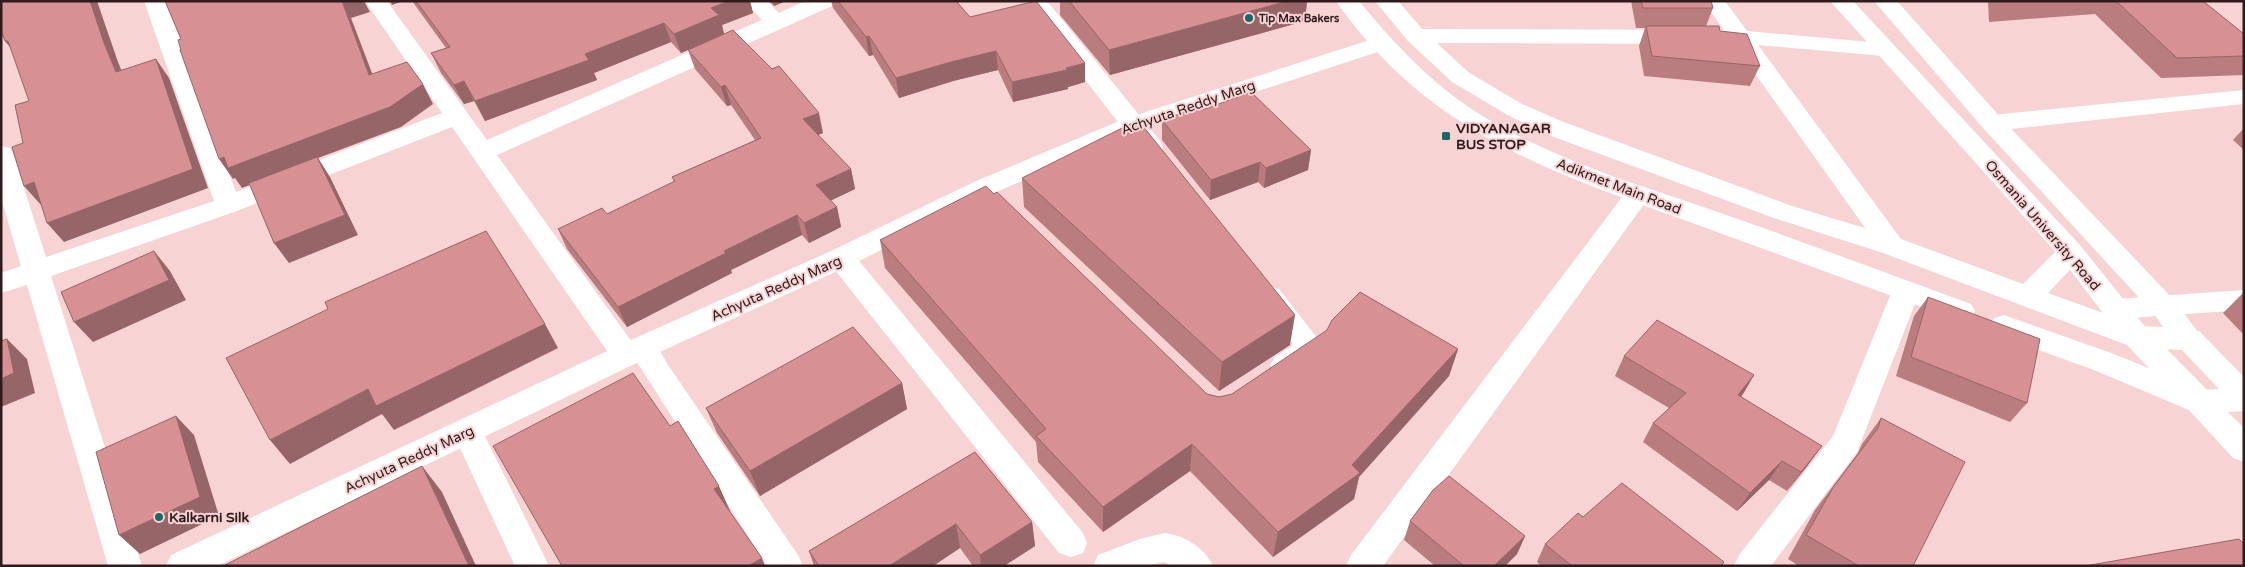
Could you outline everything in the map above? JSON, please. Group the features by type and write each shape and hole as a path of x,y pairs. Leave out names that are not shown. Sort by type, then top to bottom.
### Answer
{"street":[{"path":"155,1 228,205"},
{"path":"376,1 482,152 635,352 658,373 786,566"},
{"path":"755,1 775,21"},
{"path":"482,152 824,1"},
{"path":"1035,1 1164,164"},
{"name":"Adikmet Main Road","path":"1347,1 1382,43 1435,93 1490,131 1526,149 1638,194 2104,362 2200,402"},
{"path":"1386,1 1416,36 1460,77 1514,109 1552,127 1782,212 1892,246 2137,337 2189,339"},
{"path":"1714,1 1738,37 1892,246"},
{"name":"Osmania University Road","path":"1841,1 2071,252 2137,337 2244,449"},
{"path":"1885,1 1992,123 2244,397"},
{"path":"1416,36 1738,37 1884,49"},
{"name":"Achyuta Reddy Marg","path":"183,566 635,352 841,258 985,187 1133,124 1382,43"},
{"path":"1992,123 2244,97"},
{"path":"1,283 228,205 457,116"},
{"path":"1,154 125,566"},
{"path":"985,187 1006,207"},
{"path":"1363,566 1638,194"},
{"path":"2027,297 2071,252"},
{"path":"841,258 1071,542"},
{"path":"1256,279 1311,348 1264,379"},
{"path":"1751,566 1846,443 1906,291"},
{"path":"2115,309 2164,308 2244,300"},
{"path":"2200,402 2244,397"},
{"path":"467,431 532,566"},
{"path":"1110,566 1154,550 1169,548 1186,556 1196,566"}],"building":[{"path":"1,1 90,1 116,72 156,59 193,169 47,223 34,182 24,186 12,147 23,143 15,105 29,101 8,41 5,41 1,30"},
{"path":"165,1 342,1 369,75 407,62 423,84 390,107 228,168 224,157 219,159 180,50 178,40 181,39"},
{"path":"416,1 729,1 711,8 719,15 674,34 664,23 585,54 589,60 475,101 464,81 454,85 431,53 450,47"},
{"path":"838,1 956,1 970,17 1036,1 1085,63 1066,68 1067,70 1012,82 996,51 896,78 869,36 866,37"},
{"path":"1069,1 1288,1 1109,50"},
{"path":"1641,1 1711,1 1713,8 1643,8"},
{"path":"2116,1 2203,1 2244,34 2244,56 2177,58"},
{"path":"1646,26 1719,26 1720,31 1747,34 1760,66 1652,56"},
{"path":"733,30 772,69 779,66 819,113 803,119 851,169 816,185 837,207 804,223 797,215 618,307 558,229 602,208 607,214 675,181 672,177 761,138 725,85 721,87 688,50"},
{"path":"1251,92 1311,150 1266,168 1260,162 1211,180 1162,120 1199,107 1202,110"},
{"path":"1138,120 1295,315 1222,362 1022,178"},
{"path":"317,157 345,215 274,243 249,183"},
{"path":"986,186 994,194 997,192 1207,394 1219,397 1232,394 1327,330 1332,320 1360,292 1458,349 1352,465 1360,473 1278,532 1192,444 1103,507 1036,436 1046,429 880,240"},
{"path":"486,231 545,324 376,406 368,389 270,440 226,358 328,309 325,302"},
{"path":"154,251 169,280 74,322 61,292"},
{"path":"1928,297 2040,339 2027,403 1911,357"},
{"path":"1657,320 1754,375 1738,395 1822,446 1801,472 1782,461 1750,493 1653,423 1686,393 1624,356"},
{"path":"853,327 902,383 750,471 706,408"},
{"path":"7,339 14,373 1,379 1,341"},
{"path":"633,373 670,426 678,421 719,486 714,489 762,558 748,566 562,566 493,446"},
{"path":"176,416 200,497 119,535 96,452"},
{"path":"1881,418 1965,462 1913,566 1859,566 1806,535 1834,486 1878,428"},
{"path":"975,452 1032,522 980,555 956,524 889,566 819,566 809,551"},
{"path":"422,466 469,566 225,566 225,565"},
{"path":"1449,476 1525,536 1494,566 1464,566 1410,521 1433,490"},
{"path":"1622,483 1724,562 1721,566 1572,566 1545,544 1578,513 1583,517"},
{"path":"2239,539 2244,544 2244,566 2085,566"}],"place":[{"name":"Tip Max Bakers","path":"1249,18"},
{"name":"VIDYANAGAR BUS STOP","path":"1446,136"},
{"name":"Kalkarni Silk","path":"159,517"}]}
